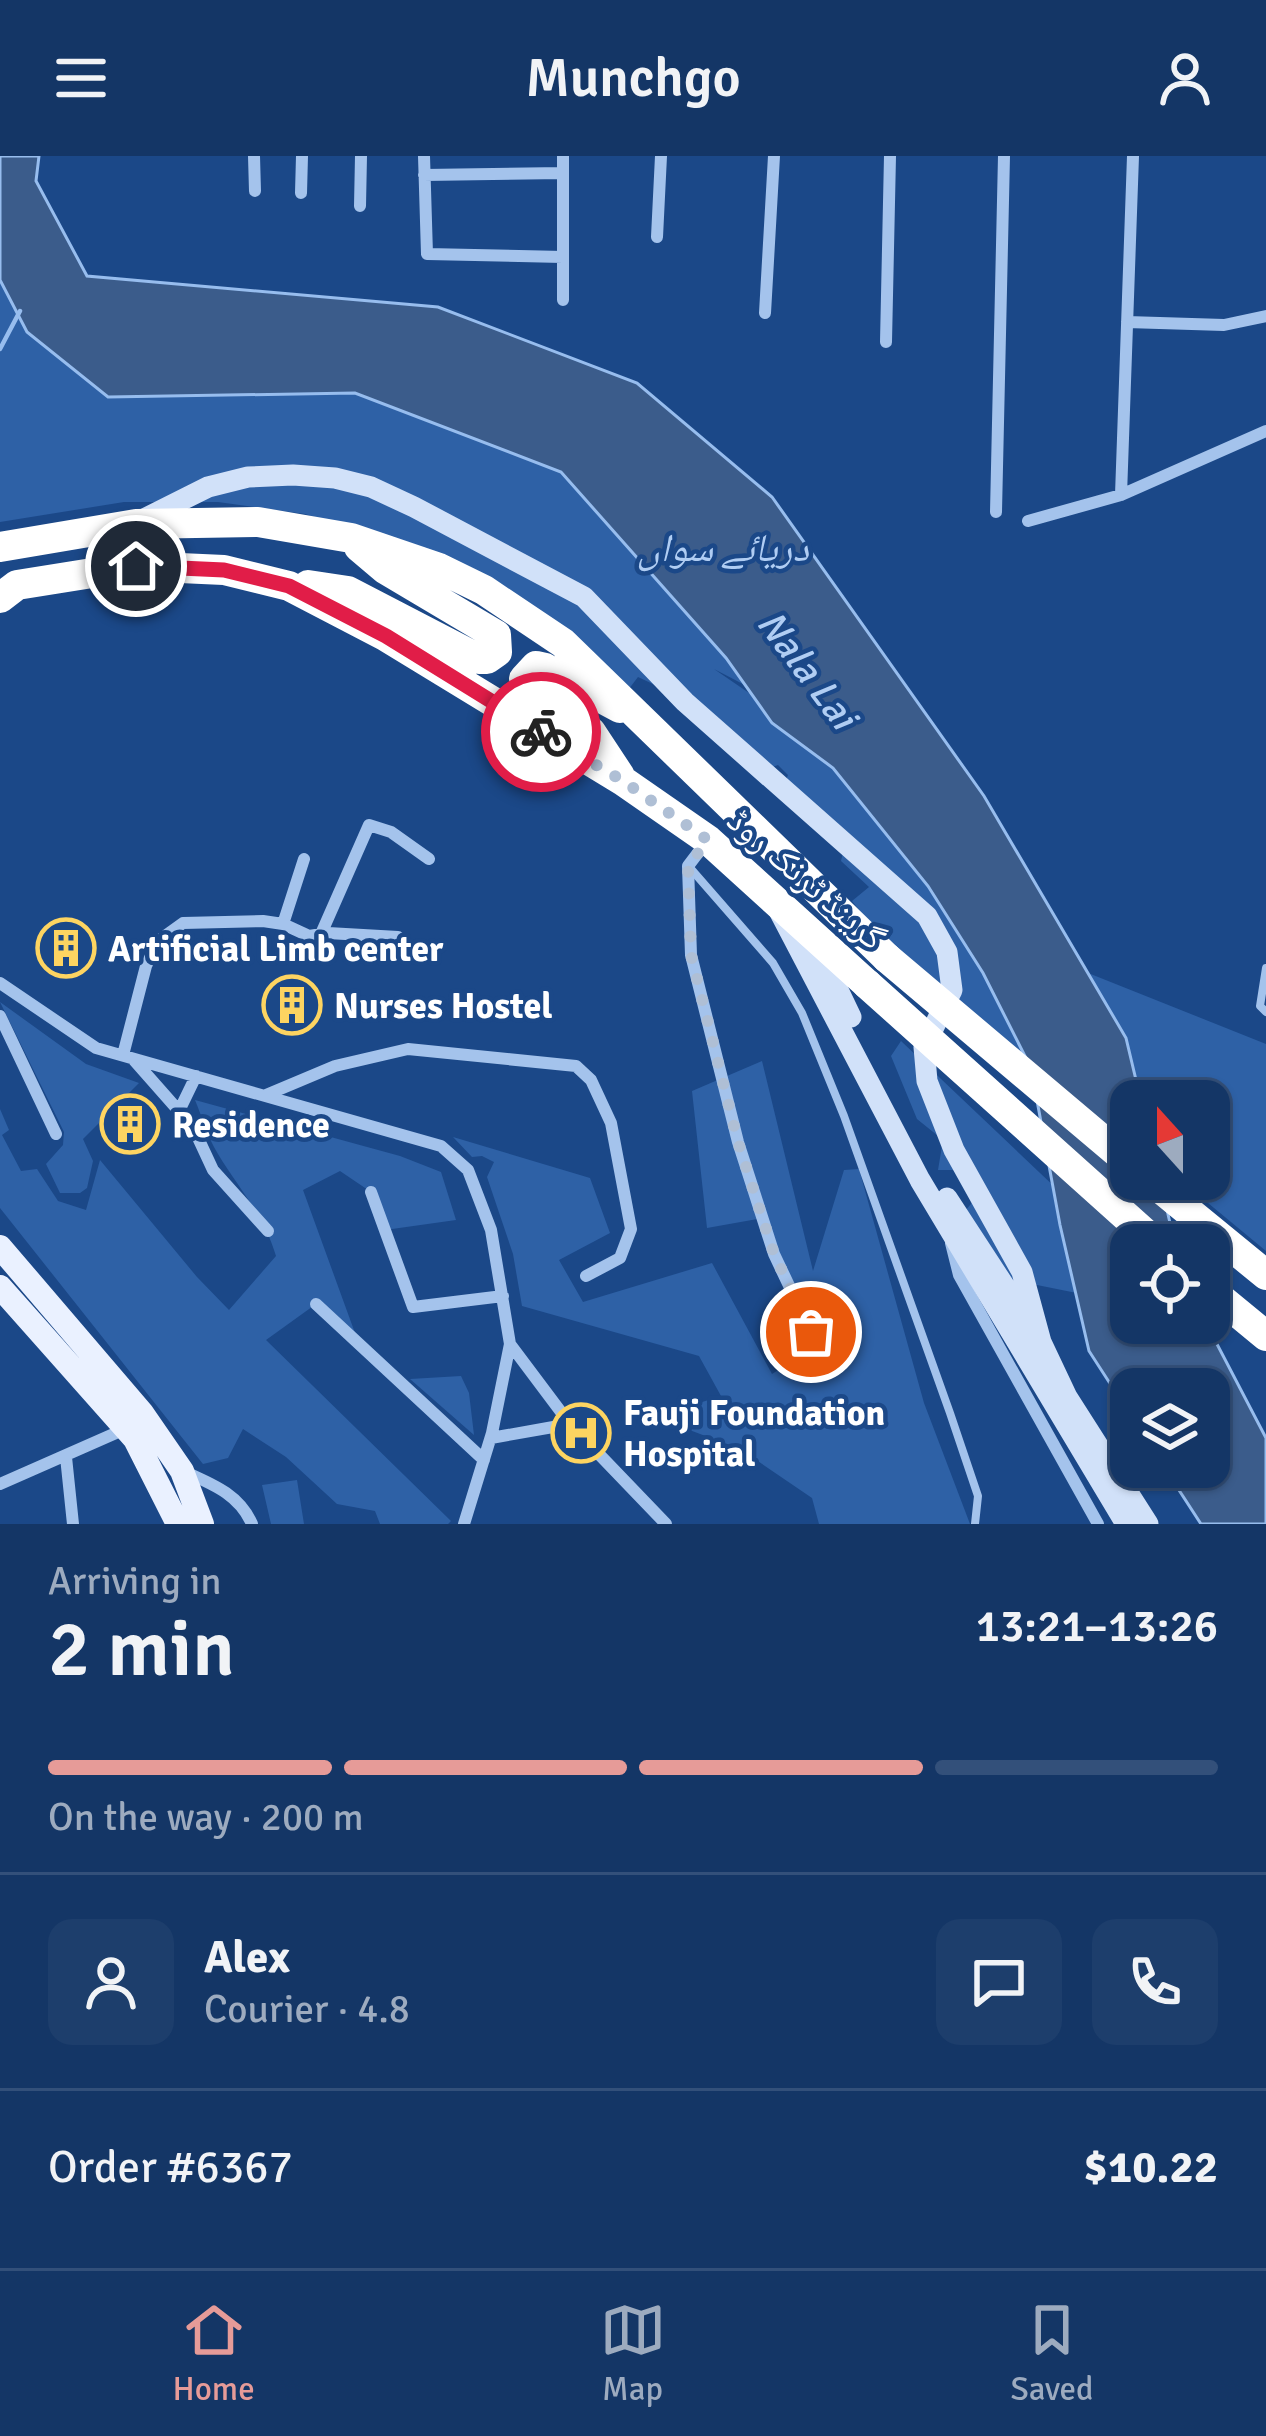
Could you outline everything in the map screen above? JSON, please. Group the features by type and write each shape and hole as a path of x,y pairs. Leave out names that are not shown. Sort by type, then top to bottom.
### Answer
{"highway":[{"name":"گرینڈ ٹرنک روڈ","path":"0,547 136,524 258,522 351,538 440,568 513,608 563,643 887,958 1110,1146"},
{"path":"289,586 322,584 348,591 479,659 497,652 496,634 385,569 351,538"},
{"name":"گرینڈ ٹرنک روڈ","path":"6,591 118,568 188,565 289,586 386,636 623,781 708,840 1135,1224"},
{"path":"623,781 591,732 529,688 524,679 536,666 544,668 609,706 636,713"},
{"path":"1175,1200 1262,1271"},
{"path":"1230,1307 1266,1336"}],"main road":[{"path":"136,524 177,500 248,477 334,478 371,487 414,507 584,597 685,702 928,916 947,952 952,990 924,1047 927,1081 954,1150 1022,1272 1041,1342"},
{"path":"770,892 947,1224 1126,1524"},
{"path":"809,929 891,1100 1041,1342 1066,1396 1148,1524"},
{"path":"0,1247 142,1413 182,1471 202,1524"},
{"path":"4,1301 135,1439 178,1524"}],"street":[{"path":"254,156 255,191"},
{"path":"302,156 302,194"},
{"path":"360,206 361,156"},
{"path":"424,156 424,248 428,254 563,257"},
{"path":"563,156 563,300"},
{"path":"657,238 661,156"},
{"path":"765,313 774,156"},
{"path":"886,342 890,156"},
{"path":"996,512 1004,156"},
{"path":"1121,495 1133,156"},
{"path":"424,175 563,173"},
{"path":"1127,322 1224,325 1266,316"},
{"path":"1028,521 1121,495 1266,431"},
{"path":"321,934 370,825 379,826 429,859"},
{"path":"708,840 688,866 691,955 738,1142 774,1254 811,1332"},
{"path":"283,924 304,859"},
{"path":"128,1057 146,966 158,941 183,923 221,919 283,924 309,936 398,937"},
{"path":"0,982 96,1048 441,1146 468,1170 491,1230 510,1344 490,1438 464,1524"},
{"path":"0,1016 56,1134"},
{"path":"265,1095 335,1066 408,1049 576,1066 591,1080 611,1123 631,1229 620,1258 586,1276"},
{"path":"128,1057 180,1109 213,1170 268,1231"},
{"path":"180,1109 196,1076"},
{"path":"371,1192 413,1307 503,1296"},
{"path":"947,1224 959,1275 1094,1521"},
{"path":"4,1301 33,1285"},
{"path":"316,1304 484,1460"},
{"path":"510,1344 570,1424 667,1524"},
{"path":"490,1438 570,1424"},
{"path":"0,1484 126,1429"},
{"path":"66,1457 73,1524"},
{"path":"182,1471 220,1486 246,1510 252,1524"}],"lane":[{"path":"688,866 773,963 802,1013 844,1116 950,1413 978,1496 975,1524"},
{"path":"1266,968 1260,1006 1266,1012"}],"shaded area":[{"path":"0,251 591,463 806,717 714,669 851,763 968,925 1266,1044 1266,1251 1204,1200 1230,1200 1230,1080 1110,1080 1110,1124 892,952 852,901 869,887 841,861 847,835 782,789 788,775 778,765 770,768 655,685 638,677 625,694 385,539 305,514 218,502 124,502 0,522"},
{"path":"0,1002 86,1064 139,1083 83,1139 93,1161 87,1188 80,1193 60,1193 46,1164 63,1145 64,1132"},
{"path":"901,1041 1078,1209 1110,1266 1110,1300 1008,1279 959,1218 982,1191 959,1170 938,1170 943,1140 917,1119 891,1056"},
{"path":"762,1061 813,1271 844,1170 859,1169 924,1403 970,1524 819,1524 812,1498 740,1449 655,1417 721,1396 699,1356 522,1306 513,1254 487,1177 494,1162 472,1157 453,1137 590,1178 610,1233 559,1260 583,1302 712,1263 772,1374 821,1343 763,1218 707,1228 692,1091"},
{"path":"195,1100 400,1156 441,1172 456,1220 385,1230 371,1192 340,1171 303,1190 359,1344 316,1304 266,1340 451,1521 448,1524 380,1524 375,1511 337,1504 286,1457 243,1429 228,1458 203,1464 0,1208 0,1109 9,1130 2,1135 21,1171 37,1169 58,1201 86,1210 100,1160 229,1310 276,1256 258,1215 214,1148"},
{"path":"461,1376 469,1393 474,1435 410,1379"},
{"path":"297,1480 304,1524 271,1524 262,1485"}],"water":[{"name":"دریائے سواں","path":"0,156 39,156 36,181 87,276 438,307 637,383 772,497 984,796 1126,1038 1136,1080 1110,1080 1110,1200 1165,1200 1170,1224 1110,1224 1110,1344 1217,1344 1229,1368 1110,1368 1110,1384 1089,1351 1031,1068 983,973 928,886 833,768 772,723 726,658 561,472 355,393 108,397 27,332 0,280"},
{"name":"دریائے سواں","path":"1230,1369 1266,1438 1266,1524 1201,1524 1178,1488 1230,1488"}],"waterway":[{"path":"0,349 20,311"}],"way so far":[{"path":"541,732 708,840 688,866 691,955 738,1142 774,1254 811,1332"}],"place":[{"name":"Artificial Limb center","path":"66,948"},
{"name":"Nurses Hostel","path":"292,1005"},
{"name":"Residence","path":"130,1124"},
{"name":"Fauji Foundation Hospital","path":"581,1433"}],"route":[{"path":"136,566 188,565 289,586 386,636 541,732"}],"water label":[{"name":"Nala Lai","path":"808,669"}]}
